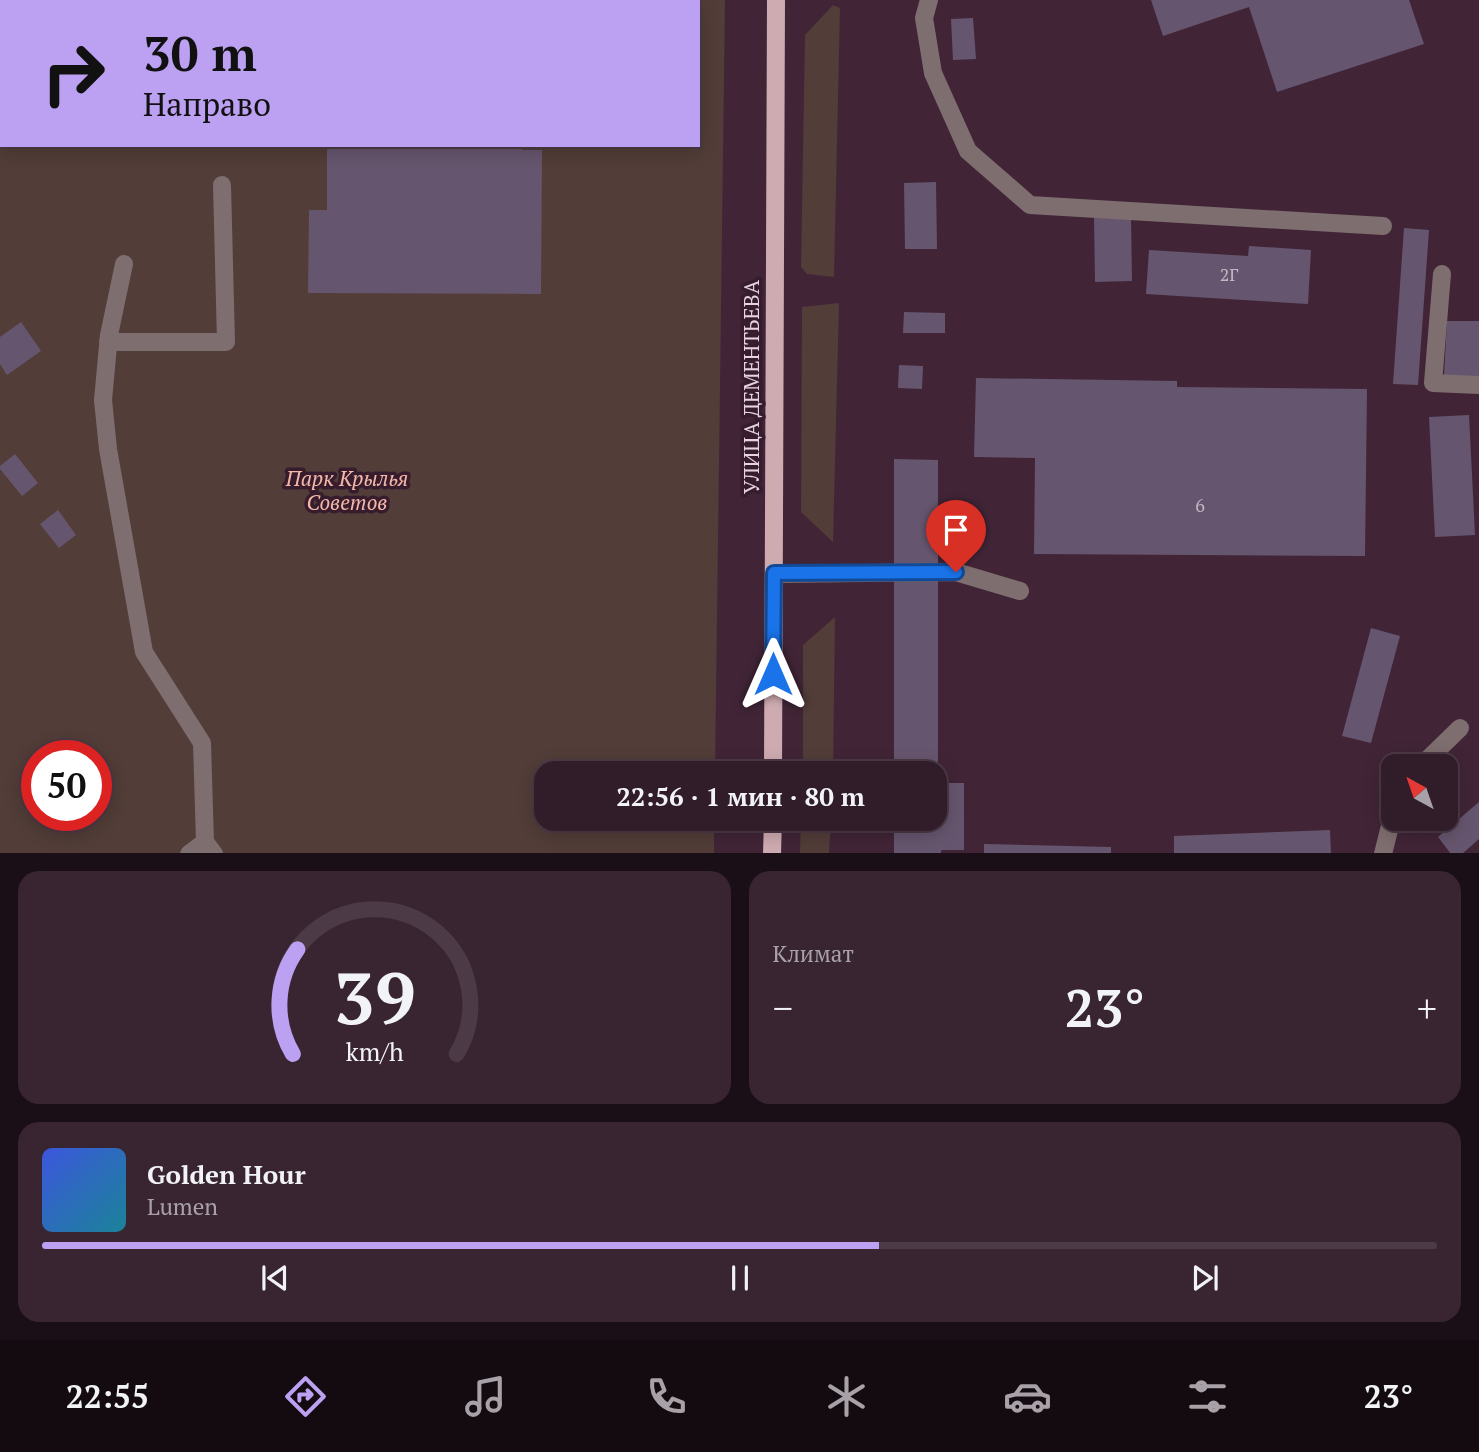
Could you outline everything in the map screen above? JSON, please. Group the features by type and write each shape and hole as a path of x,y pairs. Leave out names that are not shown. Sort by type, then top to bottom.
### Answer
{"main road":[{"name":"УЛИЦА ДЕМЕНТЬЕВА","path":"773,761 776,0"},
{"path":"772,853 773,831"}],"lane":[{"path":"929,0 924,18 933,73 968,151 1030,205 1383,226"},
{"path":"108,342 226,342 222,185"},
{"path":"124,264 108,342 103,400 108,449 144,652 202,743 209,848 189,853"},
{"path":"1442,274 1433,383 1479,385"},
{"path":"774,573 956,572 1020,591"},
{"path":"1433,754 1460,728"},
{"path":"1383,853 1389,831"}],"green space":[{"name":"Парк Крылья Советов","path":"700,0 725,0 715,761 534,761 534,831 714,831 714,853 0,853 0,147 700,147"},
{"path":"833,5 840,8 834,277 807,274 801,267 805,35"},
{"path":"839,303 833,542 801,512 802,307"},
{"path":"835,617 833,761 803,761 803,645"},
{"path":"801,831 830,831 829,853 800,853"}],"building":[{"path":"1151,0 1409,0 1424,44 1277,92 1249,7 1163,36"},
{"path":"973,18 976,59 953,60 951,19"},
{"path":"327,147 522,147 522,150 542,150 541,294 308,293 309,210 327,210"},
{"path":"936,182 937,249 905,249 904,183"},
{"path":"1094,216 1131,216 1132,281 1095,282"},
{"path":"1404,228 1429,230 1418,385 1393,384"},
{"path":"1249,246 1311,250 1308,304 1146,294 1149,250 1248,256"},
{"path":"904,312 945,313 945,333 903,333"},
{"path":"1447,321 1479,321 1479,377 1444,376"},
{"path":"21,322 41,351 7,375 0,364 0,337"},
{"path":"899,365 923,366 922,389 898,388"},
{"path":"976,378 1177,381 1177,387 1367,389 1365,556 1034,554 1035,458 974,457"},
{"path":"1469,415 1475,535 1435,537 1429,417"},
{"path":"15,454 38,483 22,496 0,469 0,466"},
{"path":"894,459 938,460 938,761 894,761"},
{"path":"58,510 76,535 59,548 40,524"},
{"path":"1371,628 1400,636 1371,743 1342,736"},
{"path":"947,783 964,783 964,850 894,853 894,831 947,831"},
{"path":"1479,802 1479,839 1463,853 1450,853 1438,837 1445,831 1458,831 1458,820"},
{"path":"1330,830 1331,853 1174,853 1174,836"},
{"path":"984,844 1111,847 1111,853 984,853"}],"route":[{"path":"773,674 774,573 956,572"}]}
